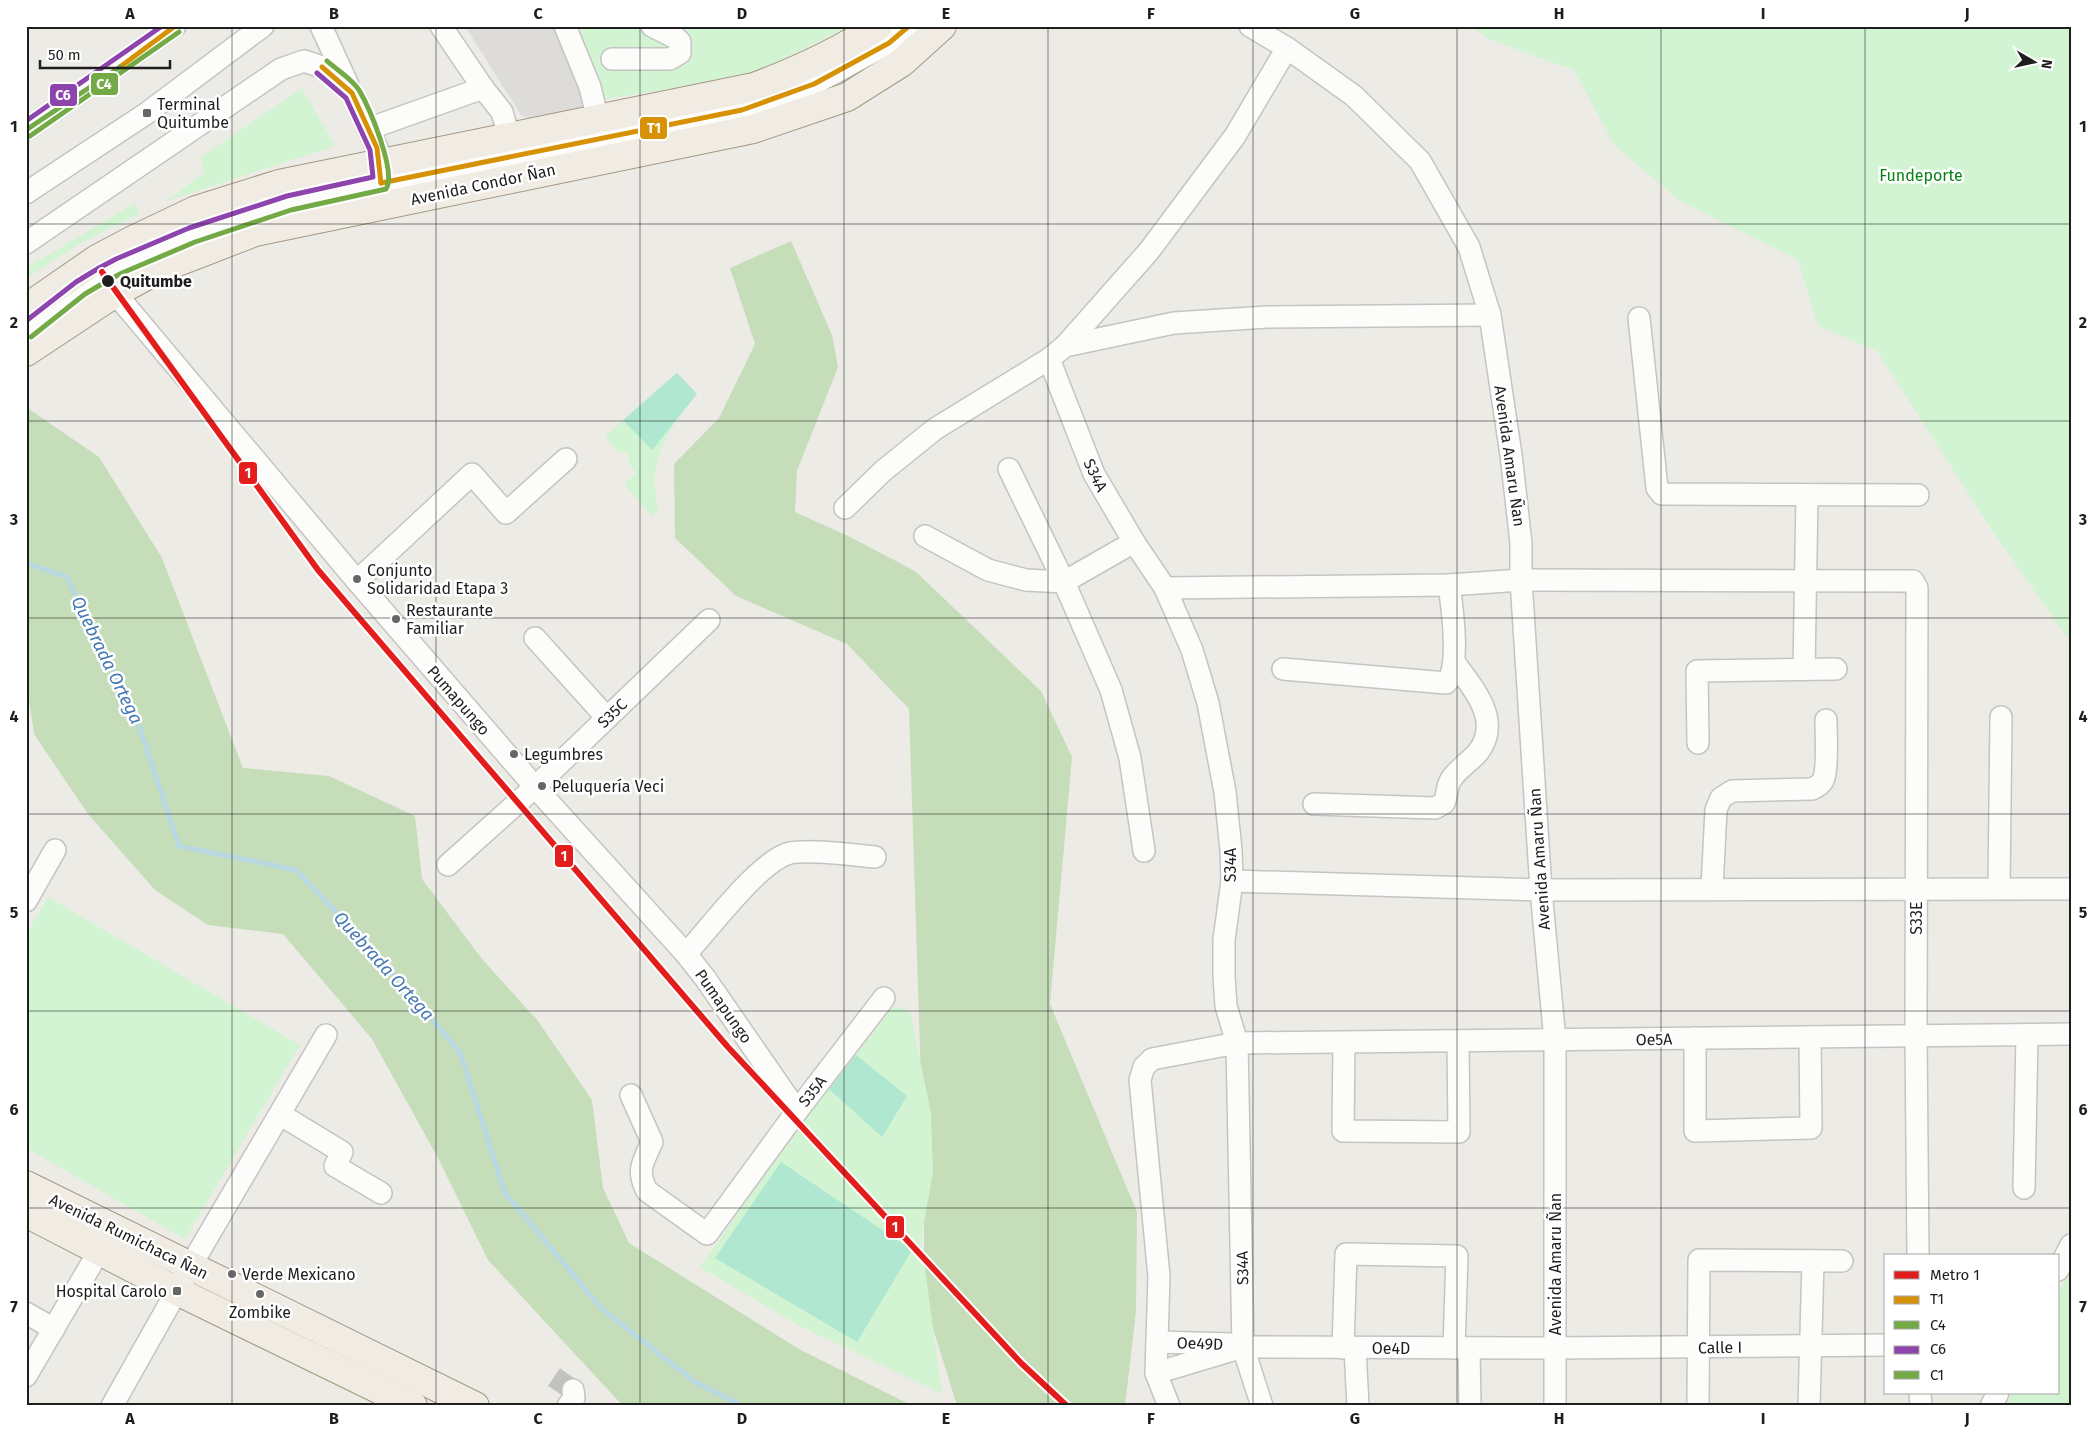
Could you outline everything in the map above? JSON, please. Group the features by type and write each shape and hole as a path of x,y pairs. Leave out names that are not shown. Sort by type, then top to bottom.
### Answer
{"main road":[{"name":"Avenida Condor Ñan","path":"26,352 115,293 157,270 255,232 603,139 788,74 855,41 878,26"},
{"name":"Avenida Condor Ñan","path":"26,308 97,259 196,210 279,184 380,173 512,147 753,129 847,97 900,63 942,26"},
{"name":"Avenida Rumichaca Ñan","path":"26,1185 475,1406"},
{"name":"Avenida Rumichaca Ñan","path":"26,1213 177,1291 413,1406"}],"street":[{"path":"26,130 120,67 175,26"},
{"path":"26,193 147,113 263,26"},
{"path":"26,331 81,288 119,266 192,235 380,173 377,148 321,26"},
{"path":"441,26 502,112 512,147"},
{"path":"565,26 590,87 603,139 742,110 814,84 889,43 909,26"},
{"path":"612,59 670,59 680,53 680,42 676,38 652,26"},
{"name":"Avenida Amaru Ñan","path":"1250,26 1287,48 1354,96 1420,162 1469,247 1490,315 1512,464 1521,543 1521,580 1541,890 1555,1041 1555,1406"},
{"path":"845,508 883,471 935,429 1057,352 1148,251 1235,136 1287,48"},
{"path":"26,243 281,69 304,61 322,67 352,93"},
{"path":"368,129 484,88"},
{"name":"Pumapungo","path":"115,293 357,581 535,787 686,954 705,978 797,1111"},
{"path":"1057,352 1174,322 1267,317 1490,315"},
{"path":"1639,318 1657,488 1662,494 1918,495"},
{"name":"S34A","path":"1057,352 1094,474 1134,542 1165,588 1192,650 1208,703 1225,792 1231,850 1232,882 1224,940 1224,976 1226,1006 1237,1043 1235,1349 1262,1406"},
{"path":"357,581 472,474 506,513 566,459"},
{"path":"1009,469 1064,582 1111,690 1130,758 1144,851"},
{"path":"1804,669 1807,495"},
{"path":"925,536 988,570 1026,580 1064,582 1134,542"},
{"path":"1165,588 1449,585 1521,580 1806,582"},
{"name":"S33E","path":"1806,582 1913,581 1917,588 1916,1037 1918,1254"},
{"path":"1283,669 1446,683 1451,678 1454,662 1449,585"},
{"name":"S35C","path":"448,865 535,787 709,620"},
{"path":"535,638 607,718"},
{"path":"1314,804 1435,808 1444,803 1452,778 1468,764 1480,749 1487,732 1486,714 1482,701 1454,662"},
{"path":"1698,743 1697,671 1836,668"},
{"path":"1999,888 2001,717"},
{"path":"1712,888 1716,810 1721,798 1732,791 1812,789 1818,786 1825,773 1826,720"},
{"path":"26,901 55,850"},
{"path":"686,954 762,869 778,857 793,853 875,857"},
{"path":"1232,882 1541,890 2071,888"},
{"name":"S35A","path":"631,1095 652,1142 641,1168 642,1183 647,1191 707,1234 797,1111 884,998"},
{"path":"2024,1188 2027,1034"},
{"name":"Oe5A","path":"1156,1373 1159,1276 1140,1080 1144,1067 1152,1059 1237,1043 2071,1034"},
{"path":"112,1406 326,1035"},
{"path":"1695,1038 1695,1130 1811,1128 1810,1037"},
{"path":"1344,1043 1343,1131 1459,1132 1458,1042"},
{"path":"281,1115 342,1152 335,1166 381,1193"},
{"path":"2060,1266 2071,1245"},
{"path":"26,1376 100,1250"},
{"path":"1358,1406 1349,1348 1346,1254 1457,1256 1461,1348 1470,1406"},
{"path":"1698,1406 1699,1260 1842,1261"},
{"path":"1809,1406 1813,1260"},
{"path":"26,1313 54,1329"},
{"name":"Oe49D","path":"1157,1342 1226,1343 1235,1349"},
{"name":"Calle I","path":"1555,1348 1884,1345"},
{"name":"Oe4D","path":"1235,1349 1555,1348"},
{"name":"Oe49D","path":"1156,1373 1235,1349"},
{"path":"1156,1373 1168,1406"},
{"path":"1992,1406 1998,1394"}],"green space":[{"path":"558,26 850,26 759,71 606,99"},
{"name":"Fundeporte","path":"1471,26 2071,26 2071,643 1993,532 1877,351 1818,326 1798,260 1680,201 1614,145 1574,70 1488,39"},
{"path":"302,88 335,146 166,201 205,172 200,158"},
{"path":"135,203 140,213 81,243 26,278 26,268"},
{"path":"791,241 832,335 838,367 797,471 795,512 848,536 915,571 1041,691 1072,757 1050,1004 1137,1212 1136,1311 1125,1406 957,1406 924,1299 924,1174 909,709 847,644 736,596 675,538 674,464 719,418 755,344 730,268"},
{"path":"677,373 697,394 677,420 662,448 657,462 655,478 655,493 659,510 652,516 624,484 637,473 629,464 629,455 625,452 619,453 605,437"},
{"path":"677,373 697,394 652,450 623,420"},
{"path":"26,407 99,457 162,558 243,768 329,776 415,816 422,879 482,959 538,1021 592,1100 603,1188 629,1243 799,1349 907,1403 940,1406 623,1406 488,1260 438,1158 372,1039 283,934 208,925 155,890 88,814 34,734 26,681"},
{"path":"48,897 300,1045 185,1239 26,1148 26,935"},
{"path":"894,1006 910,1011 931,1113 933,1172 921,1239 942,1394 796,1324 700,1267 798,1128"},
{"path":"856,1055 907,1096 882,1137 829,1089"},
{"path":"781,1162 912,1250 857,1342 715,1258"},
{"path":"2071,1267 2071,1406 2007,1406 2012,1394 2060,1394 2060,1290"}],"shaded area":[{"path":"465,26 558,26 606,99 604,103 530,119 521,115"}],"waterway":[{"name":"Quebrada Ortega","path":"26,563 67,577 137,719 179,846 296,870 375,953 460,1052 505,1193 602,1309 695,1382 743,1406"}],"tunnel":[{"path":"554,1377 573,1390"}],"metro line":[{"name":"1","path":"102,272 318,570 727,1046 1021,1363 1067,1406"}],"transit line":[{"name":"C6","path":"26,121 162,26"},
{"name":"T1","path":"120,67 175,26"},
{"name":"T1","path":"381,183 742,110 814,84 889,43 909,26"},
{"name":"C4","path":"30,136 179,32"},
{"name":"C4","path":"31,337 85,294 107,281 195,242 291,210 386,189 388,169 385,155 369,110 356,86 327,61"},
{"name":"C1","path":"26,130 120,67"},
{"name":"T1","path":"322,67 352,93 377,148 381,183"},
{"name":"C6","path":"26,321 76,282 99,268 189,228 287,196 373,177 370,150 346,98 317,73"}],"place":[{"name":"Terminal Quitumbe","path":"147,113"},
{"name":"Quitumbe","path":"108,281"},
{"name":"Conjunto Solidaridad Etapa 3","path":"357,579"},
{"name":"Restaurante Familiar","path":"396,619"},
{"name":"Legumbres","path":"514,754"},
{"name":"Peluquería Veci","path":"542,786"},
{"name":"Verde Mexicano","path":"232,1274"},
{"name":"Hospital Carolo","path":"177,1291"},
{"name":"Zombike","path":"260,1294"}]}
